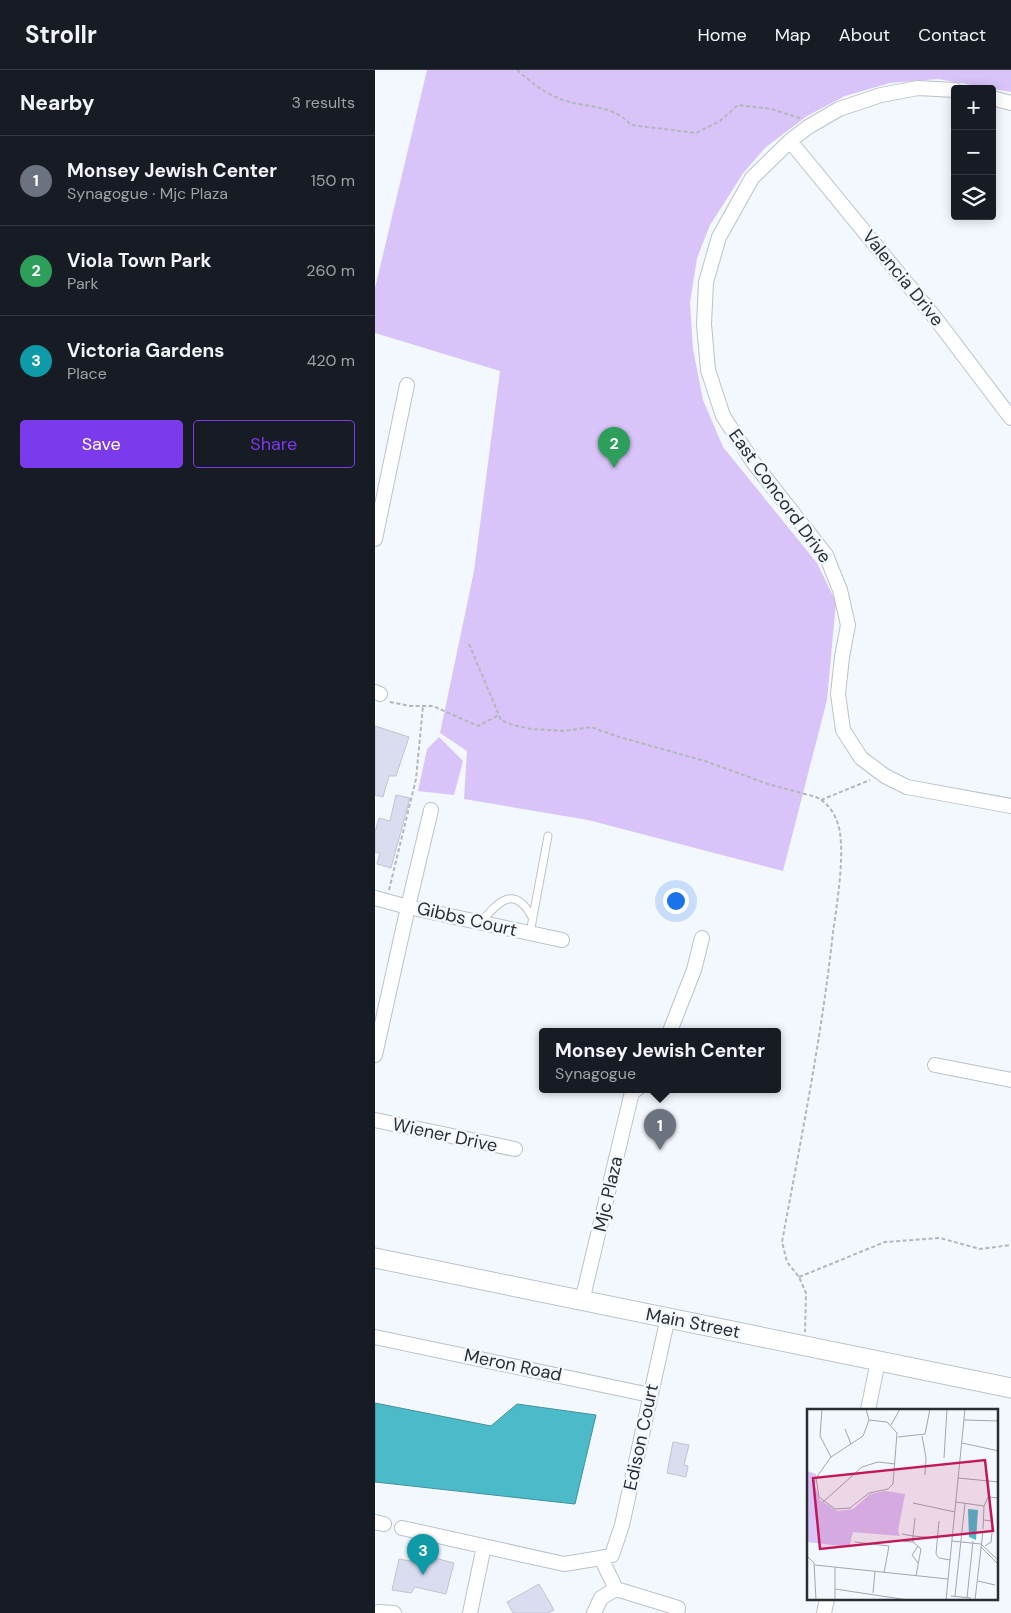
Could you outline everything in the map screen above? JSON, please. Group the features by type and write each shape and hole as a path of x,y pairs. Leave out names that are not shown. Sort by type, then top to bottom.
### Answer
{"main road":[{"name":"Main Street","path":"375,1258 1011,1388"}],"street":[{"name":"East Concord Drive","path":"951,90 918,88 881,95 839,109 808,126 790,141 753,178 719,237 706,282 704,324 708,370 723,416 753,462 826,555 840,590 848,625 841,657 838,694 843,730 861,758 877,771 907,787 1011,806"},
{"path":"996,99 1011,103"},
{"name":"Valencia Drive","path":"790,141 936,319 1011,418"},
{"path":"375,538 407,385"},
{"name":"Gibbs Court","path":"431,810 409,907 562,940"},
{"path":"375,1055 409,907 381,899"},
{"path":"672,1028 695,970 702,938"},
{"path":"935,1065 1011,1080"},
{"name":"Mjc Plaza","path":"582,1301 632,1093"},
{"name":"Wiener Drive","path":"375,1120 515,1149"},
{"name":"Edison Court","path":"607,1556 623,1525 668,1317"},
{"name":"Meron Road","path":"375,1337 650,1395"},
{"path":"867,1409 878,1360"},
{"path":"401,1528 564,1564 607,1556 616,1589"},
{"path":"470,1613 485,1546"},
{"path":"594,1613 601,1598 616,1589 678,1608 677,1613"},
{"path":"824,1613 827,1600"},
{"path":"379,1612 394,1613"}],"lane":[{"path":"530,933 548,836"},
{"path":"481,923 497,903 503,900 519,901 526,906 532,916"}],"path":[{"path":"517,70 532,83 557,98 621,114 631,125 696,133 720,121 737,105 771,108 799,117 808,126"},
{"path":"469,644 501,720 513,726 564,731 591,727 821,800 835,815 841,834 839,886 827,986 782,1242 787,1262 799,1277 806,1293 805,1334"},
{"path":"378,693 390,702 433,706 478,726 499,716"},
{"path":"381,899 416,779 423,706"},
{"path":"821,800 870,781 877,771"},
{"path":"799,1277 885,1242 940,1238 980,1248 1011,1245"}],"shaded area":[{"path":"427,70 1011,70 1011,92 996,89 996,85 972,85 938,79 890,83 845,96 807,116 766,147 744,172 710,225 697,258 690,303 693,349 703,400 723,447 817,563 836,602 827,700 783,871 588,820 464,799 467,751 440,733 474,571 500,371 375,333 375,288"},
{"path":"439,737 463,761 454,795 418,791 427,749"}],"water":[{"path":"375,1403 491,1426 517,1404 596,1415 575,1504 375,1482"}],"building":[{"path":"375,726 409,737 396,776 389,776 383,797 375,795"},
{"path":"396,795 410,798 391,868 377,864 380,853 375,852 375,832 379,818 390,821"},
{"path":"673,1442 689,1445 684,1465 688,1466 686,1477 667,1473"},
{"path":"419,1554 454,1563 446,1594 415,1587 411,1593 392,1590 399,1559 416,1562"},
{"path":"539,1584 554,1610 548,1613 513,1613 507,1602"}],"place":[{"name":"Viola Town Park","path":"614,468"},
{"name":"Monsey Jewish Center","path":"660,1150"},
{"name":"Victoria Gardens","path":"423,1575"}]}
